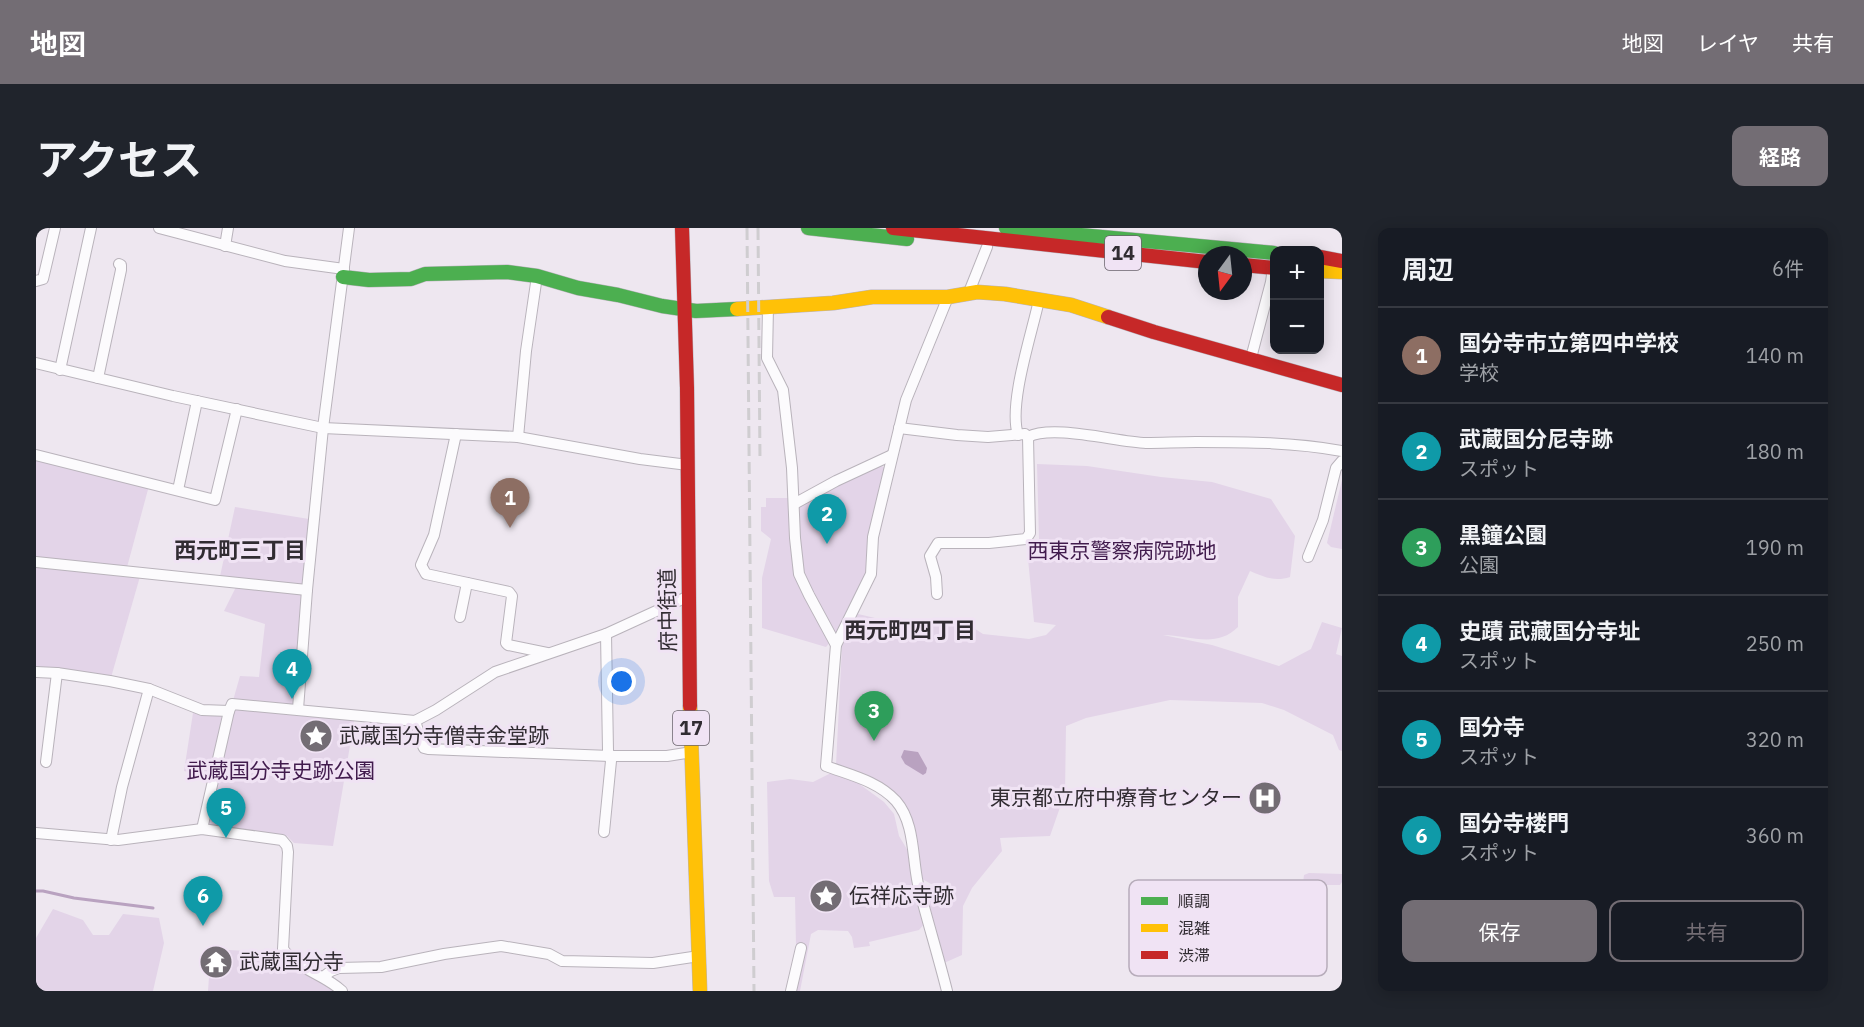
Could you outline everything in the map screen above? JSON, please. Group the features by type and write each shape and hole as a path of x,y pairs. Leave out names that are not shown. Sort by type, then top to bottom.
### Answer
{"main road":[{"name":"府中街道","path":"682,228 692,752 700,991"},
{"name":"14","path":"808,228 987,247 1039,244"},
{"name":"14","path":"893,228 1198,261"},
{"name":"14","path":"1006,228 1051,232 1115,233 1270,262"},
{"name":"14","path":"1036,228 1051,232"},
{"path":"1110,252 1115,233"},
{"path":"1324,256 1342,256"},
{"path":"1324,257 1342,261"},
{"path":"1252,264 1270,263"},
{"path":"1324,271 1342,272"},
{"path":"344,273 369,280 411,279 425,274 507,272 537,276 578,288 684,310 833,303 872,297 948,297 969,292 1005,294 1071,305 1154,332 1342,385"}],"street":[{"path":"36,281 43,279 55,228"},
{"path":"60,370 91,228"},
{"path":"159,228 285,261 344,273"},
{"path":"225,246 228,228"},
{"path":"298,709 323,428 349,228"},
{"path":"969,292 987,247"},
{"path":"98,378 121,270 119,264"},
{"path":"518,437 526,351 537,276"},
{"path":"1251,358 1270,286"},
{"path":"947,991 918,883 911,834 904,814 896,801 882,788 826,766 836,645 871,574 873,537 906,400 948,297"},
{"path":"937,594 936,577 930,556 938,543 989,543 1026,539 1030,533 1023,436 1014,424 1019,383 1039,300"},
{"path":"768,307 767,358 783,390 800,574 836,645"},
{"path":"36,363 323,428 518,437 640,459 688,465"},
{"path":"178,490 197,401"},
{"path":"36,455 215,500 237,409"},
{"path":"899,428 988,437 1061,433 1144,443 1194,441 1293,443 1342,451"},
{"path":"456,434 434,535 421,565 426,574 509,592 512,596 506,643 550,653"},
{"path":"794,504 892,455"},
{"path":"1308,557 1323,520 1336,468 1342,461"},
{"path":"36,562 307,590"},
{"path":"460,616 467,583"},
{"path":"202,829 232,704 415,721 495,672 606,634 689,596"},
{"path":"604,832 610,756 608,751 606,634"},
{"path":"36,672 57,673 149,689 202,710 229,711"},
{"path":"46,762 57,673"},
{"path":"111,840 124,779 149,689"},
{"path":"415,721 423,746 428,749 610,756 667,756 692,752"},
{"path":"36,833 111,840 202,829 282,840 287,846 288,861 283,949 298,964 323,977 342,991"},
{"path":"323,977 339,968 381,967 444,954 501,946 549,954 562,961 654,963 699,956"},
{"path":"790,991 801,948"}],"green space":[{"path":"36,455 150,482 126,571 141,573 110,681 36,672"},
{"name":"西東京警察病院跡地","path":"1037,464 1087,466 1212,482 1271,499 1295,536 1290,577 1274,579 1250,571 1238,597 1238,627 1230,634 1211,639 1163,635 1212,645 1279,666 1311,649 1322,622 1342,628 1336,654 1342,656 1342,751 1339,750 1333,735 1284,710 1262,703 1170,700 1086,718 1066,726 1065,793 1050,836 1000,838 1002,851 972,888 963,906 962,955 944,963 928,899 937,883 931,884 919,877 898,798 884,784 836,765 842,646 858,614 922,629 931,621 966,623 983,634 1029,639 1046,635 1056,625 1034,622 1027,548 1039,539"},
{"path":"879,465 886,468 867,546 867,573 837,634 826,647 762,628 762,578 771,539 761,531 761,507 766,507 766,498 790,498 791,508"},
{"path":"1342,480 1342,549 1331,547 1327,543"},
{"name":"武蔵国分寺史跡公園","path":"235,507 315,520 298,709 355,716 333,846 294,843 287,836 217,831 207,826 240,676 259,677 265,624 224,611 238,583 219,581"},
{"path":"193,713 222,714 210,778 184,771"},
{"path":"833,772 858,783 884,802 894,814 899,836 908,851 925,923 919,930 869,942 870,946 854,948 848,931 818,930 811,934 800,991 793,991 800,956 796,945 795,897 774,897 769,881 767,782 790,779 813,782"},
{"path":"1309,873 1342,874 1342,882 1340,885 1327,885 1327,880 1303,880 1304,875"},
{"path":"53,909 83,920 93,935 109,935 123,914 159,918 164,943 153,991 36,991 36,938"},
{"path":"211,949 286,953 342,991 208,991"}],"shaded area":[{"path":"904,750 918,752 927,768 926,773 923,775 905,764 901,757"}],"waterway":[{"path":"36,891 153,908"}],"railway":[{"path":"747,228 754,991"},
{"path":"758,228 760,459"}],"traffic: fast":[{"path":"808,228 907,239"},
{"path":"1006,228 1270,253"},
{"path":"343,277 369,280 411,279 425,274 507,272 537,276 578,288 662,306 696,311 737,309"}],"traffic: slow":[{"path":"1324,271 1342,272"},
{"path":"737,309 833,303 872,297 948,297 977,292 1005,294 1071,305 1108,317"},
{"path":"690,706 700,991"}],"traffic: jam":[{"path":"682,228 687,388 690,706"},
{"path":"893,228 1198,261"},
{"path":"1324,258 1342,261"},
{"path":"1252,266 1270,268"},
{"path":"1108,317 1342,385"}],"place":[{"name":"国分寺市立第四中学校","path":"510,528"},
{"name":"武蔵国分尼寺跡","path":"827,544"},
{"name":"史蹟 武藏国分寺址","path":"292,699"},
{"name":"武蔵国分寺僧寺金堂跡","path":"316,736"},
{"name":"黒鐘公園","path":"874,741"},
{"name":"東京都立府中療育センター","path":"1265,798"},
{"name":"国分寺","path":"226,838"},
{"name":"伝祥応寺跡","path":"826,896"},
{"name":"国分寺楼門","path":"203,926"},
{"name":"武蔵国分寺","path":"216,962"}],"district":[{"name":"西元町三丁目","path":"240,550"},
{"name":"西元町四丁目","path":"910,630"}]}
